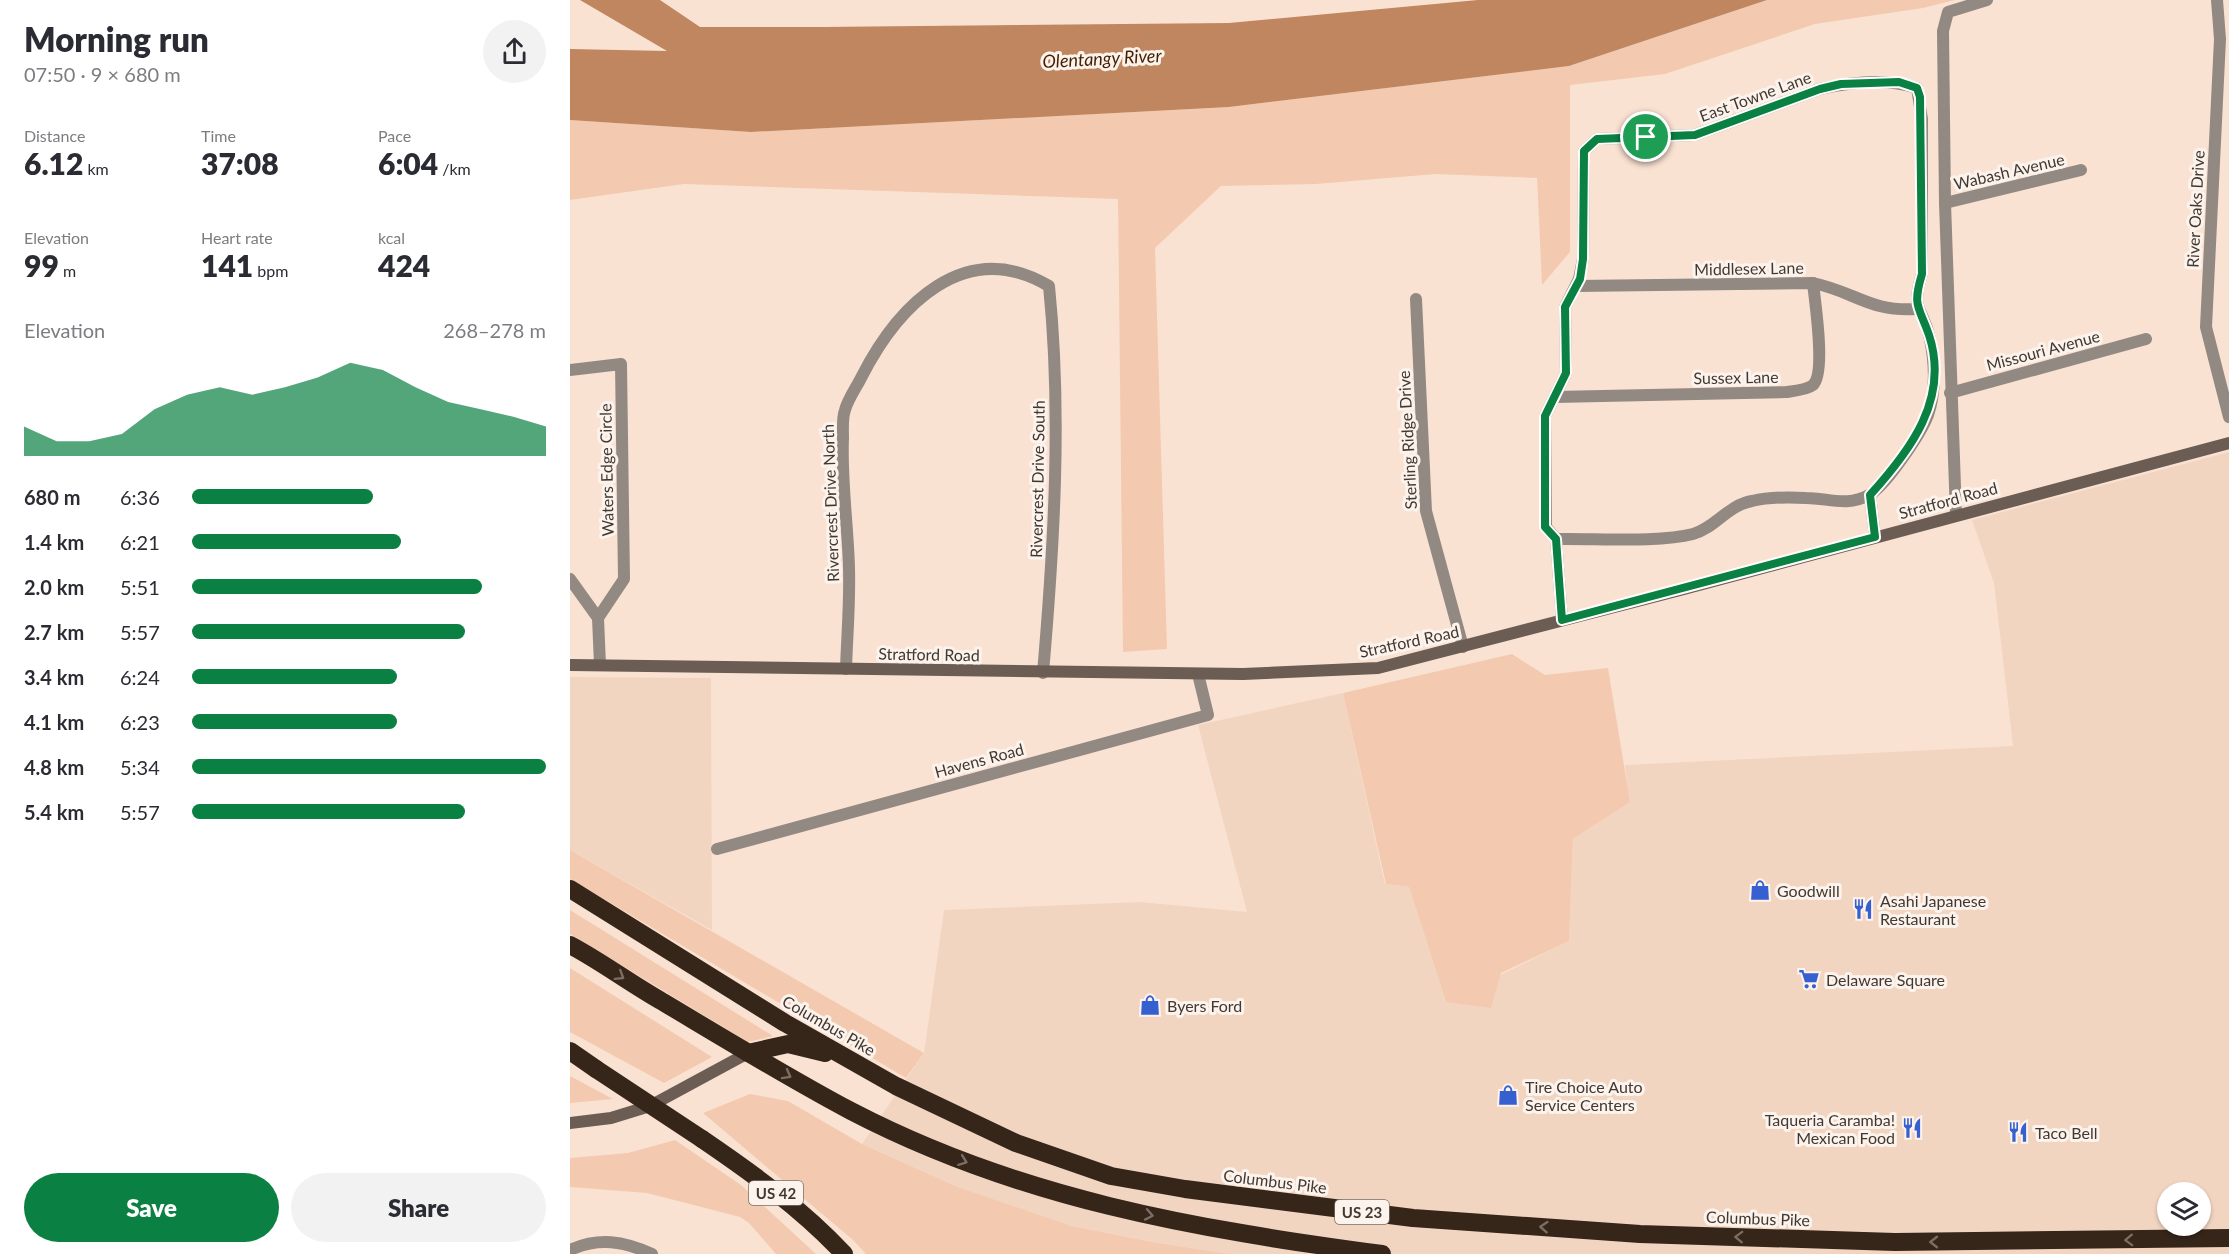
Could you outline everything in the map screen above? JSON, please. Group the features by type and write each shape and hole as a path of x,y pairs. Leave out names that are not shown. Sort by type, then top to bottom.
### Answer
{"highway":[{"name":"Columbus Pike","path":"570,889 842,1056 937,1107 1016,1143 1111,1176 1185,1189 1413,1218 1652,1234 1895,1242 2229,1238"},
{"name":"US 23","path":"570,945 748,1053 852,1111 946,1154 1021,1183 1156,1216 1270,1239 1382,1254"},
{"path":"748,1053 788,1044 842,1056"},
{"name":"US 42","path":"570,1051 743,1167 813,1222 844,1254"}],"street":[{"path":"1956,515 1950,393 1942,84 1943,31 1948,12 1987,0"},
{"name":"River Oaks Drive","path":"2217,0 2220,39 2206,327 2229,417"},
{"name":"East Towne Lane","path":"1576,286 1583,259 1584,151 1597,139 1695,135 1820,89 1841,84 1899,82 1917,88 1920,97 1922,274 1915,295 1917,309"},
{"name":"Wabash Avenue","path":"1945,203 2081,171"},
{"name":"Rivercrest Drive North","path":"846,669 849,571 843,451 844,412 872,357 917,300 949,277 997,267 1028,273 1050,286"},
{"name":"Middlesex Lane","path":"1576,286 1813,283 1837,288 1856,300 1880,308 1917,309"},
{"name":"Sussex Lane","path":"1555,397 1786,392 1811,387 1816,381 1820,363 1813,283"},
{"name":"Rivercrest Drive South","path":"1043,672 1051,583 1055,419 1056,346 1050,286"},
{"path":"1562,620 1556,539 1545,527 1544,435 1545,416 1566,373 1565,307 1576,286"},
{"name":"Sterling Ridge Drive","path":"1416,299 1426,511 1463,647"},
{"path":"1556,539 1667,537 1695,534 1726,511 1751,501 1809,497 1846,502 1870,495 1903,457 1928,416 1934,389 1930,336 1917,309"},
{"name":"Missouri Avenue","path":"1950,393 2146,339"},
{"name":"Waters Edge Circle","path":"570,370 621,364 624,579 598,618"},
{"name":"Stratford Road","path":"570,665 1198,674 1280,674 1378,668 2229,442"},
{"path":"1870,495 1875,537"},
{"path":"570,579 598,618 600,665"},
{"name":"Havens Road","path":"717,849 1208,715 1198,674"},
{"path":"570,1123 611,1118 650,1106 748,1053"},
{"path":"570,1250 607,1241 628,1243 652,1254"}],"shaded area":[{"path":"1767,0 1955,0 1923,8 1815,24 1665,74 1570,85 1570,252 1542,285 1537,178 1436,174 1316,184 1221,186 1155,248 1167,649 1123,652 1118,199 684,184 570,200 570,120 751,132 1229,107 1569,66"},
{"path":"2229,452 2229,1254 1230,1254 1072,1226 958,1187 862,1144 924,1053 944,910 1140,902 1247,912 1198,725 1343,693 1385,884 1409,887 1446,1002 1569,941 1573,839 1629,802 1625,765 2013,746 1994,583 1972,520"},
{"path":"1512,654 1545,675 1608,668 1630,802 1573,839 1569,941 1501,973 1491,1008 1446,1002 1409,887 1386,884 1343,693"},
{"path":"570,677 711,678 712,930 570,850"},
{"path":"570,850 924,1053 906,1078 570,879"},
{"path":"570,910 773,1036 748,1042 570,934"},
{"path":"570,968 712,1057 664,1083 570,1032"},
{"path":"570,1076 613,1099 570,1103"},
{"path":"750,1094 788,1101 862,1144 958,1187 1072,1226 1230,1254 866,1254 853,1240 703,1113"},
{"path":"675,1140 741,1185 816,1254 776,1254 749,1223 740,1217 647,1193 570,1187 570,1158 628,1153"}],"water":[{"name":"Olentangy River","path":"580,0 660,0 700,27 822,27 1229,23 1478,0 1767,0 1569,66 1229,107 751,132 570,120 570,49 667,51"}],"place":[{"name":"Goodwill","path":"1760,890"},
{"name":"Asahi Japanese Restaurant","path":"1863,909"},
{"name":"Delaware Square","path":"1809,979"},
{"name":"Byers Ford","path":"1150,1005"},
{"name":"Tire Choice Auto Service Centers","path":"1508,1095"},
{"name":"Taqueria Caramba! Mexican Food","path":"1912,1128"},
{"name":"Taco Bell","path":"2018,1132"}],"route":[{"path":"1899,82 1917,88 1922,119 1922,274 1915,295 1917,309 1930,336 1934,360 1934,389 1928,416 1911,448 1870,495 1875,537 1562,620 1556,539 1545,527 1544,435 1545,416 1566,373 1565,307 1580,279 1583,259 1584,151 1597,139 1646,137 1695,135 1820,89 1841,84 1899,82"}]}
